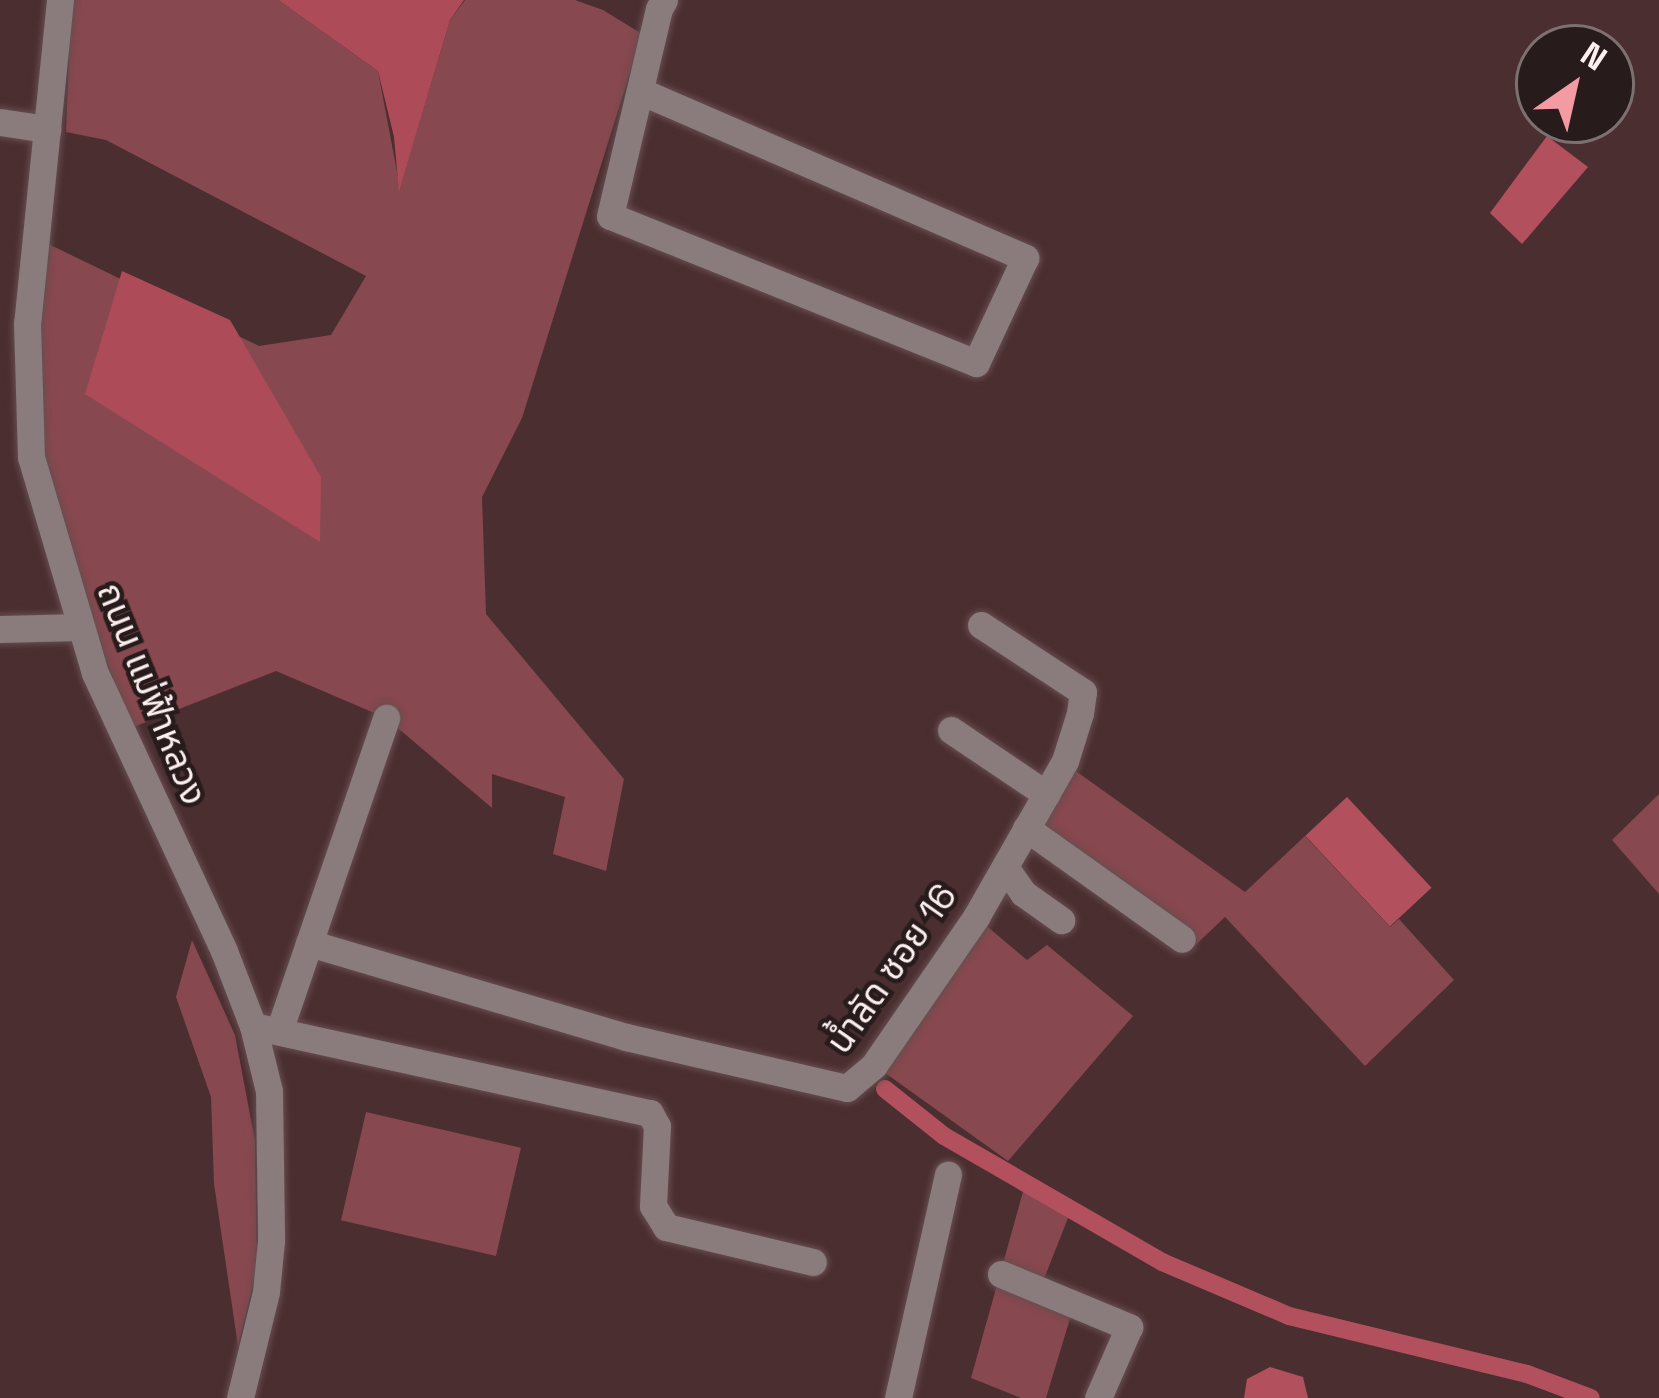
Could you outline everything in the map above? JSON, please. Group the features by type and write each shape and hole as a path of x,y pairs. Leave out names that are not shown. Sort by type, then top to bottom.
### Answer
{"street":[{"name":"ถนน แม่ฟ้าหลวง","path":"60,0 27,323 26,416 40,497 80,627 121,733 224,950 267,1027 274,1196 266,1292 240,1398"},
{"path":"640,91 1025,258 976,363 610,216 640,91 652,3"},
{"path":"0,122 47,130"},
{"name":"น้ำลัด ซอย 16","path":"309,943 626,1037 847,1088 874,1065 1004,867 1065,761 1083,692 981,625"},
{"path":"0,628 80,627"},
{"path":"386,718 309,943 267,1027 650,1113 657,1126 653,1206 666,1227 813,1262"},
{"path":"951,730 1046,794"},
{"path":"1026,828 1182,939"},
{"path":"1004,867 1023,893 1061,920"},
{"path":"898,1398 948,1175"},
{"path":"1001,1274 1130,1327 1099,1398"}],"shaded area":[{"path":"71,0 278,0 378,71 400,188 450,20 465,0 575,0 603,10 642,34 522,418 482,497 486,614 624,779 606,871 553,854 565,797 492,774 492,808 386,718 276,671 131,728 67,553 36,417 36,238 259,346 331,335 366,276 106,140 66,132"},
{"path":"278,0 464,0 450,20 399,192 394,137 378,71"},
{"path":"1541,144 1558,144 1588,167 1522,244 1490,213"},
{"path":"122,271 230,320 321,477 320,542 85,394"},
{"path":"1073,769 1245,892 1305,836 1390,927 1399,919 1454,980 1365,1066 1225,917 1187,953 1122,893 1032,833"},
{"path":"1659,794 1659,894 1612,840"},
{"path":"1347,797 1432,888 1390,927 1305,836"},
{"path":"976,917 1027,960 1047,945 1133,1016 1008,1161 874,1065"},
{"path":"192,940 235,1035 255,1141 257,1269 238,1346 214,1184 211,1097 176,997"},
{"path":"366,1112 521,1148 496,1256 341,1220"},
{"path":"1026,1181 1072,1208 1038,1294 1072,1312 1046,1398 1021,1398 971,1378"},
{"path":"1270,1367 1303,1377 1308,1398 1244,1398 1247,1379"}],"waterway":[{"path":"885,1089 944,1136 1162,1262 1289,1316 1527,1374 1591,1398"}]}
